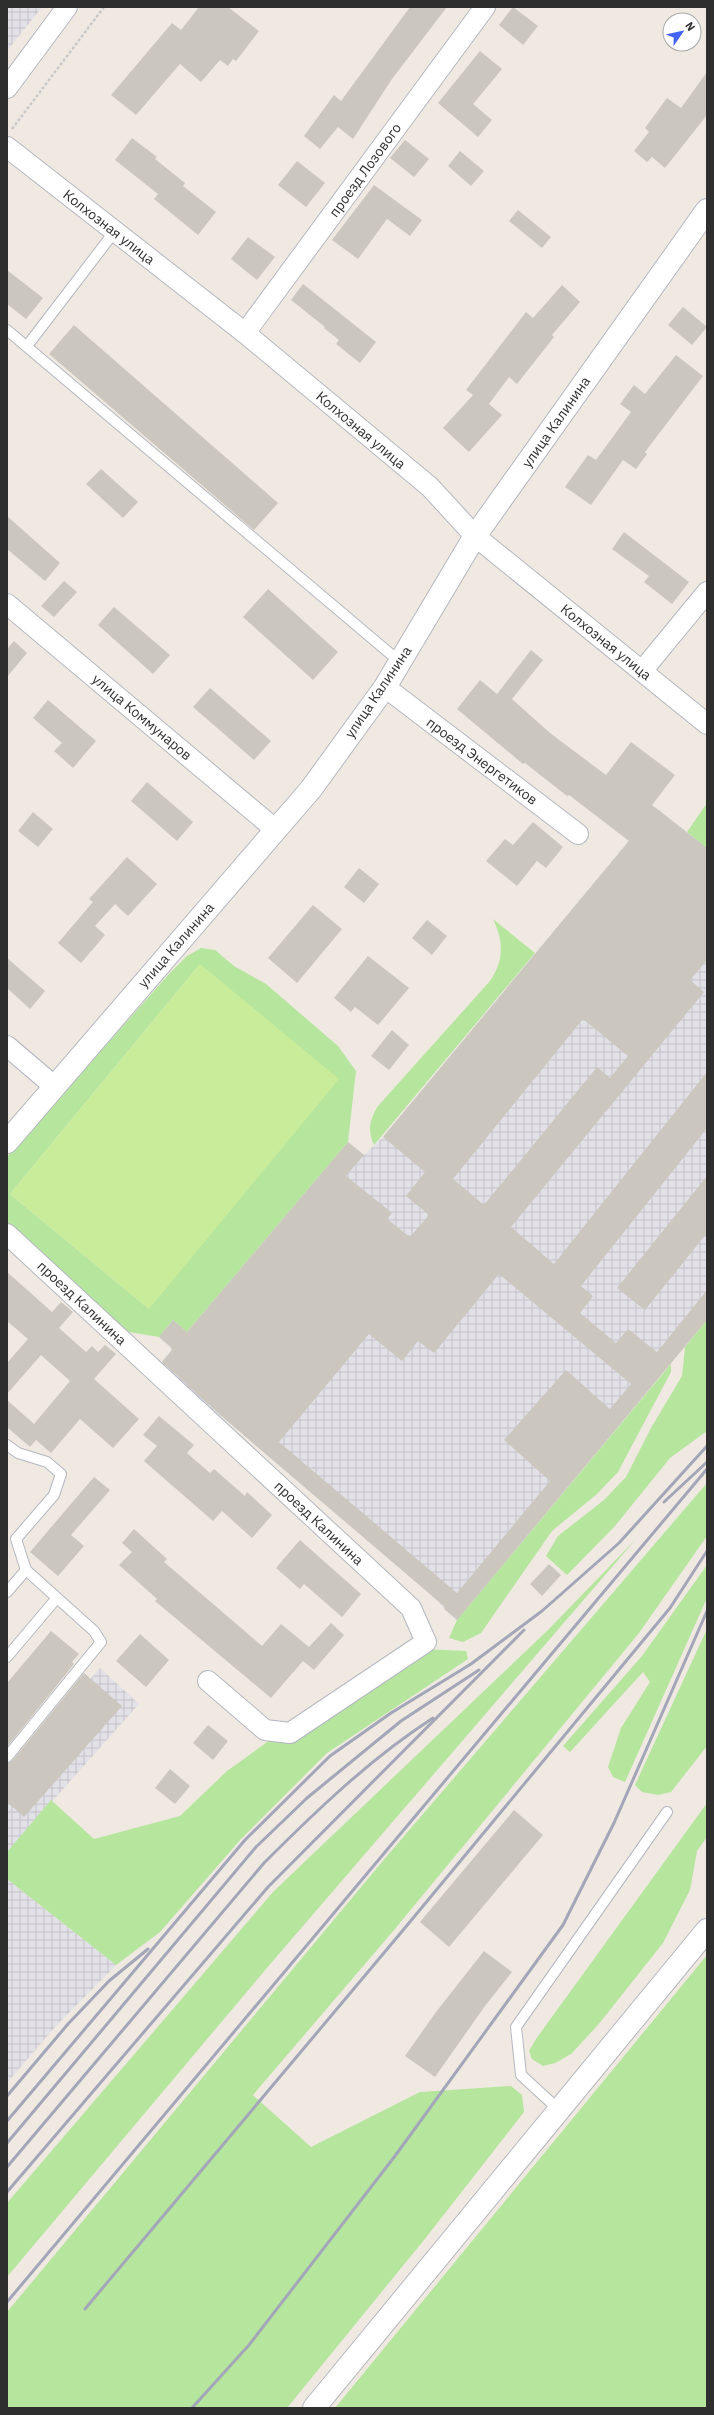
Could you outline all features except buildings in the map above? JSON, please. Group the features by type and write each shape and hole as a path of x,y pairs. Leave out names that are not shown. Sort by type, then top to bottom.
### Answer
{"street":[{"path":"7,88 67,7"},
{"name":"проезд Лозового","path":"245,333 485,7"},
{"name":"Колхозная улица","path":"9,138 115,231 245,333 430,487 475,536 707,724"},
{"name":"улица Калинина","path":"7,1142 311,789 385,687 475,536 707,210"},
{"path":"642,671 707,592"},
{"name":"улица Коммунаров","path":"7,604 276,830"},
{"name":"проезд Энергетиков","path":"385,687 578,834"},
{"path":"7,1046 54,1086"},
{"name":"проезд Калинина","path":"7,1234 411,1608 426,1642 290,1733 265,1730 208,1681"},
{"path":"314,2408 454,2240 558,2109 707,1930"}],"lane":[{"path":"27,346 115,231"},
{"path":"7,330 400,662"},
{"path":"7,1445 18,1453 47,1462 61,1474 54,1495 16,1539 26,1570 94,1631 101,1642 7,1757"},
{"path":"7,1592 26,1570"},
{"path":"7,1658 56,1598"},
{"path":"558,2109 521,2074 516,2027 667,1812"}],"path":[{"path":"9,138 104,7"}],"shaded area":[{"path":"7,7 42,7 7,51"},
{"path":"656,808 707,848 707,1320 457,1620 428,1592 160,1364 172,1349 159,1337 173,1320 188,1332 348,1142 364,1155 383,1137"},
{"path":"100,1668 139,1704 7,1852 7,1773"},
{"path":"7,1879 116,1965 55,2027 7,2083"}],"green space":[{"path":"707,803 707,848 687,832"},
{"path":"493,919 535,953 374,1145 370,1125 378,1106 490,981 495,973 500,958 501,943 497,927"},
{"path":"201,948 215,950 234,966 266,984 338,1046 356,1071 348,1142 187,1332 173,1320 159,1337 129,1332 7,1225 7,1157 169,974 187,956","holes":["200,964 149,1309 10,1194"]},
{"path":"200,964 339,1079 149,1309 10,1194"},
{"path":"707,1320 707,1431 670,1458 615,1526 567,1575 546,1556 558,1536 604,1500 626,1477 651,1428 682,1376 685,1347"},
{"path":"671,1364 671,1372 618,1472 597,1494 552,1531 481,1633 463,1642 449,1638 457,1620"},
{"path":"707,1483 707,1536 639,1633 394,1930 253,2095 311,2147 420,2092 511,2086 522,2095 524,2112 424,2240 287,2408 7,2408 7,2312 387,1856"},
{"path":"636,1539 266,1969 7,2277 7,2203 274,1891 548,1630"},
{"path":"707,1565 707,1598 625,1782 613,1777 608,1767 621,1728 650,1682 643,1672 570,1752 563,1746 642,1656"},
{"path":"707,1629 707,1746 671,1792 658,1795 642,1792 635,1785"},
{"path":"423,1649 466,1651 468,1659 327,1753 241,1839 160,1932 116,1965 7,1879 7,1852 51,1800 94,1839 180,1816 227,1771 291,1725"},
{"path":"707,1803 707,1837 697,1851 690,1890 663,1943 598,2025 571,2054 555,2063 543,2066 532,2059 529,2051 536,2039"},
{"path":"707,1955 707,2408 335,2408"}],"railway":[{"path":"7,2121 245,1840 330,1756 391,1713 471,1664 542,1611 619,1543 707,1446"},
{"path":"664,1502 707,1462"},
{"path":"7,2302 707,1469"},
{"path":"85,2309 404,1929 670,1608 707,1551"},
{"path":"192,2408 249,2345 395,2156 563,1925 614,1823 707,1611"},
{"path":"7,2192 268,1887 524,1630"},
{"path":"7,2143 256,1847 307,1798 401,1721 479,1670"},
{"path":"7,2167 264,1863 345,1786 388,1750 433,1718"},
{"path":"7,2096 68,2024 109,1981 148,1949"}]}
